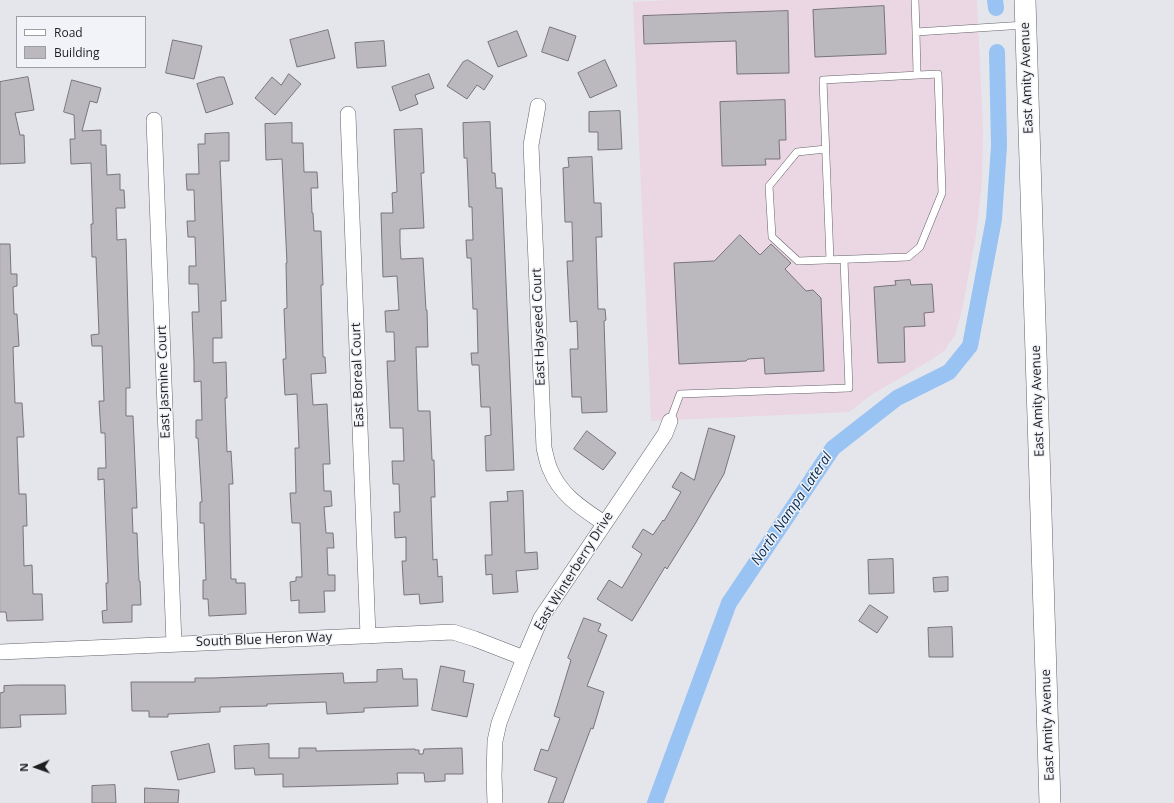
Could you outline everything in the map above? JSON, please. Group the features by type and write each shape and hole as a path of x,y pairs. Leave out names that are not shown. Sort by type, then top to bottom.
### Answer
{"main road":[{"name":"East Amity Avenue","path":"1025,0 1050,803"}],"street":[{"name":"East Hayseed Court","path":"538,106 531,145 544,448 550,469 561,489 576,504 604,523"},
{"name":"East Boreal Court","path":"348,114 368,636"},
{"name":"East Jasmine Court","path":"154,120 174,644"},
{"name":"East Winterberry Drive","path":"495,803 495,741 499,723 541,618 665,434 670,421"},
{"name":"South Blue Heron Way","path":"0,652 453,632 524,658"}],"lane":[{"path":"914,0 917,74"},
{"path":"916,32 1026,25"},
{"path":"826,149 797,152 769,186 772,237 798,261 844,260 908,257 920,247 942,193 938,74 822,80 826,149 830,260"},
{"path":"670,421 680,394 849,388 844,260"}],"shaded area":[{"path":"672,0 977,0 983,129 982,182 976,235 962,310 955,335 944,351 871,395 849,412 651,421 633,2"}],"building":[{"path":"884,6 886,54 815,57 813,10"},
{"path":"788,11 789,73 737,74 736,41 644,44 643,16"},
{"path":"550,27 576,36 568,61 542,52"},
{"path":"328,30 335,58 297,67 290,40"},
{"path":"517,31 527,56 498,67 488,42"},
{"path":"173,40 202,46 194,79 166,73"},
{"path":"384,41 386,66 357,68 355,43"},
{"path":"468,60 493,76 484,90 477,85 467,99 447,86 463,62"},
{"path":"605,60 617,86 590,98 578,73"},
{"path":"289,74 301,84 275,115 255,98 272,77 281,85"},
{"path":"429,74 434,88 415,95 418,104 400,111 392,87"},
{"path":"28,77 34,110 15,113 20,135 24,135 25,163 0,164 0,82"},
{"path":"219,77 224,77 233,104 206,113 197,84"},
{"path":"72,80 101,88 97,103 90,101 82,131 101,130 101,145 106,145 107,175 120,174 120,190 124,190 125,208 116,208 117,240 126,239 130,388 126,388 126,416 133,416 137,508 132,508 133,533 137,533 141,605 132,605 132,622 103,623 102,611 107,610 106,583 108,583 104,479 98,480 98,468 106,468 105,433 101,433 99,401 104,401 102,346 92,346 91,335 99,334 96,257 92,257 91,224 93,224 91,163 71,164 70,139 75,139 74,115 64,112"},
{"path":"785,100 786,140 779,140 780,159 765,159 766,165 722,166 720,102"},
{"path":"620,111 622,149 598,150 598,132 589,132 589,112"},
{"path":"490,122 492,173 495,173 496,188 502,188 514,470 486,471 485,436 491,435 490,407 481,407 479,365 472,365 471,353 478,353 477,309 473,309 471,258 467,258 466,240 473,240 472,207 469,207 467,158 464,158 463,123"},
{"path":"292,123 292,143 303,143 304,172 317,172 318,188 311,188 312,213 314,231 321,231 323,357 325,357 326,373 311,374 313,405 327,404 330,464 323,464 324,491 331,491 332,506 324,507 326,533 333,533 334,548 327,548 328,575 335,575 335,591 324,591 325,612 299,613 299,600 291,601 290,582 296,581 296,577 302,577 300,523 292,523 290,493 296,493 295,448 299,448 297,394 285,395 283,359 286,359 284,309 287,308 287,263 282,159 266,160 265,124"},
{"path":"422,129 424,173 421,173 424,228 400,229 400,243 401,259 423,258 428,347 416,347 418,411 430,411 435,497 431,497 433,560 437,559 438,577 442,576 443,602 420,604 419,594 404,595 402,561 406,561 406,537 395,538 394,512 400,512 399,484 393,484 392,461 404,461 403,428 390,428 387,361 395,361 394,332 386,332 385,311 399,310 397,276 383,277 381,213 393,213 392,193 397,192 394,130"},
{"path":"229,133 229,161 220,161 226,301 221,301 222,338 213,338 213,363 226,362 227,398 225,398 227,452 231,451 233,484 229,484 231,579 236,579 236,583 245,583 246,614 209,616 208,599 203,599 203,580 206,580 204,523 200,523 200,502 202,502 198,438 196,438 196,420 202,420 201,381 194,382 192,312 199,312 198,284 189,284 189,266 196,266 195,237 188,237 187,221 195,221 194,190 187,190 186,174 199,174 198,144 205,144 205,134"},
{"path":"592,157 594,203 601,203 602,237 596,237 598,309 605,309 606,320 604,321 607,412 582,413 581,397 572,397 570,349 578,349 577,321 570,322 567,261 573,261 572,222 565,222 563,168 569,167 568,158"},
{"path":"740,235 760,255 771,244 791,263 785,269 806,291 813,290 821,298 824,371 765,374 764,358 748,359 746,361 679,364 674,263 714,261"},
{"path":"0,244 10,244 11,274 17,274 17,286 13,287 14,314 17,314 19,346 13,347 15,403 22,403 24,437 17,437 19,494 26,494 27,526 23,526 24,566 32,565 33,594 42,594 43,620 7,621 6,612 0,612"},
{"path":"910,280 911,285 932,284 934,312 924,313 925,326 904,327 905,362 878,363 874,287 896,285 895,281"},
{"path":"709,428 735,436 724,474 667,569 665,567 632,621 597,599 609,580 622,588 642,554 632,547 643,529 653,535 663,520 664,521 681,492 672,487 681,472 694,480"},
{"path":"587,431 616,453 603,470 574,449"},
{"path":"523,491 525,553 537,552 538,569 516,571 518,592 493,594 492,574 486,575 485,555 492,555 490,502 508,501 507,492"},
{"path":"893,559 894,593 869,594 868,560"},
{"path":"948,577 948,591 934,592 933,578"},
{"path":"870,605 888,617 877,633 859,621"},
{"path":"584,618 601,624 598,631 607,635 587,686 604,692 593,729 591,728 563,803 548,803 557,778 534,770 541,749 548,751 560,718 554,716 571,660 568,658"},
{"path":"952,627 953,657 929,657 928,628"},
{"path":"441,666 465,671 463,682 474,684 467,717 432,710"},
{"path":"402,669 403,679 417,679 418,706 364,708 364,712 327,714 326,702 267,704 267,706 220,707 220,712 168,714 168,717 149,717 149,711 132,711 131,682 195,682 195,678 343,673 344,683 377,682 377,670"},
{"path":"65,685 66,714 20,715 21,727 0,728 0,693 4,692 4,686"},
{"path":"209,744 215,772 178,780 171,752"},
{"path":"269,744 269,758 299,758 299,748 316,748 316,751 415,749 419,750 419,754 423,754 424,749 462,748 463,774 445,774 445,781 425,782 424,773 397,773 398,784 283,787 283,774 255,775 254,768 235,769 234,746"},
{"path":"115,785 116,803 92,803 92,786"},
{"path":"145,788 179,790 178,803 145,803"}],"waterway":[{"name":"North Nampa Lateral","path":"995,0 996,8"},
{"name":"North Nampa Lateral","path":"655,803 729,603 833,448 897,398 949,372 970,346 994,219 999,146 997,52"}]}
